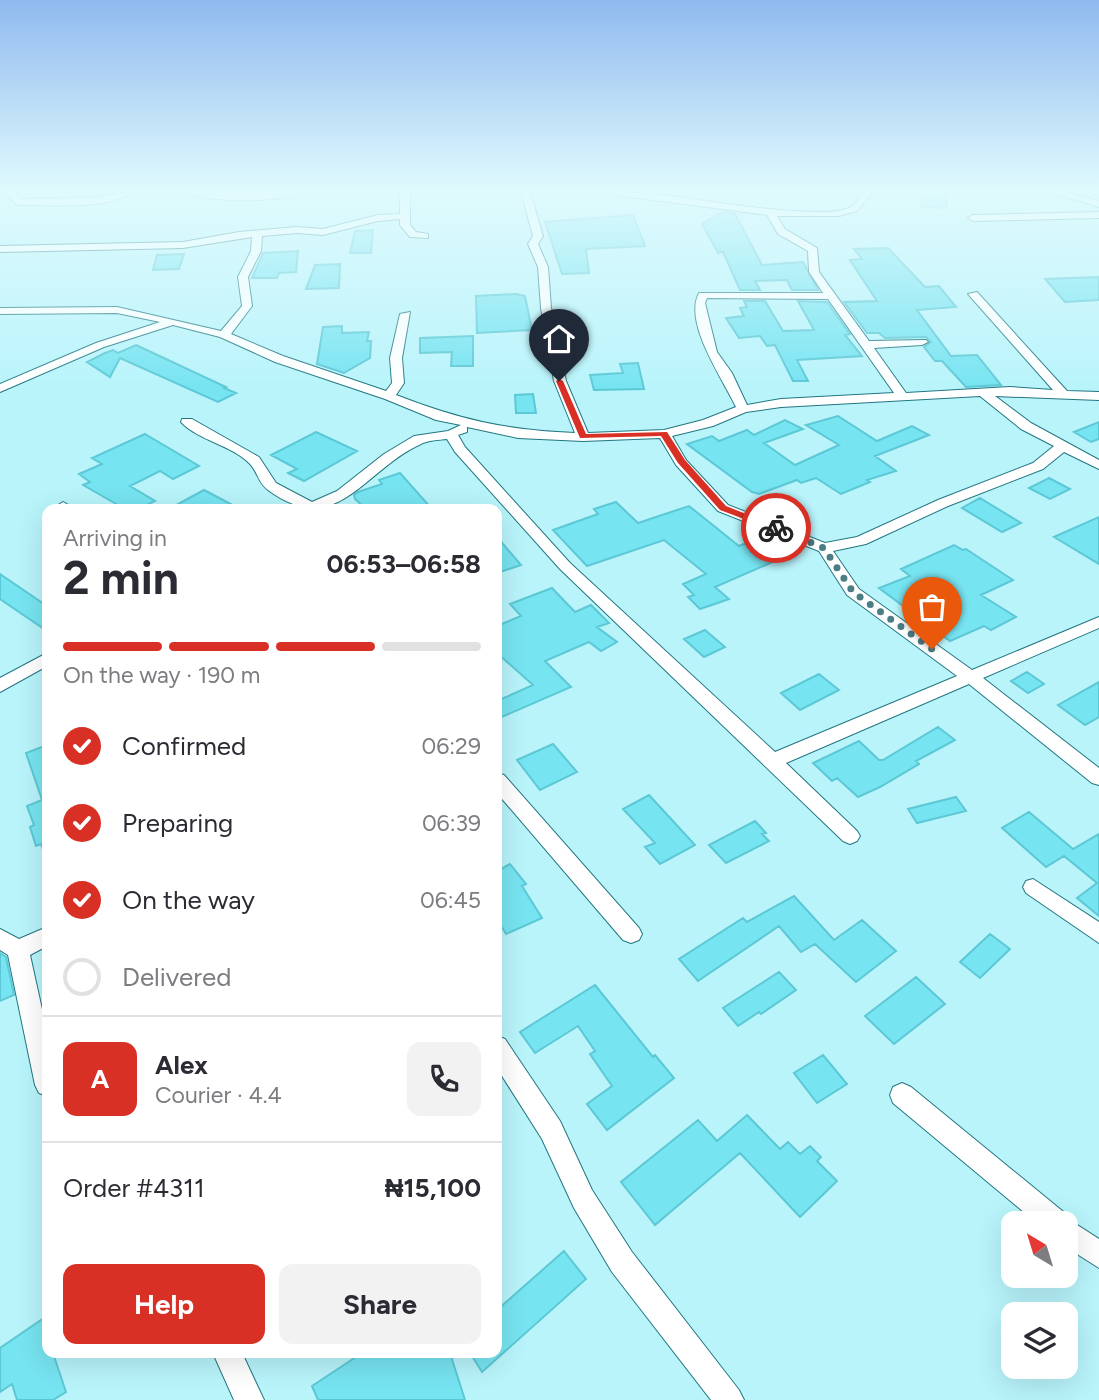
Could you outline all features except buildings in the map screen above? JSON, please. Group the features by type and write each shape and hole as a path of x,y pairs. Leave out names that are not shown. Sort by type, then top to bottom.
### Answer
{"street":[{"path":"224,335 247,306 243,277 253,257"},
{"path":"539,257 544,267 546,308 559,381 583,437"},
{"path":"813,257 814,272 904,398"},
{"path":"973,294 1063,393"},
{"path":"743,409 726,373 711,352 700,303 702,295 831,296"},
{"path":"0,311 117,310 173,321 224,335 279,359 389,396 416,408 470,425 518,434 583,437 664,433 708,423 743,409 781,402 1034,391 1099,396"},
{"path":"389,396 398,383 396,358 406,314"},
{"path":"0,388 100,345 173,321"},
{"path":"864,345 922,342"},
{"path":"985,394 1026,426 1099,466"},
{"path":"187,422 254,460 271,486 302,504"},
{"path":"321,504 342,494 389,457 419,439 451,434 470,425"},
{"path":"664,433 681,461 723,508 824,548 861,541 943,503 1038,466 1064,445"},
{"path":"451,434 460,449 565,566 774,761 849,836"},
{"path":"824,548 853,592 972,678 1099,778"},
{"path":"774,761 1099,622"},
{"path":"0,686 42,662"},
{"path":"502,786 631,934"},
{"path":"1033,887 1099,934"},
{"path":"42,937 9,944 42,1066"},
{"path":"502,1055 551,1130 583,1199 622,1262 729,1400"},
{"path":"902,1095 1042,1211"},
{"path":"1078,1240 1099,1255"},
{"path":"229,1358 249,1400"}],"way so far":[{"path":"776,528 824,548 853,592 932,649"}],"route":[{"path":"559,381 583,437 664,433 681,461 723,508 776,528"}]}
